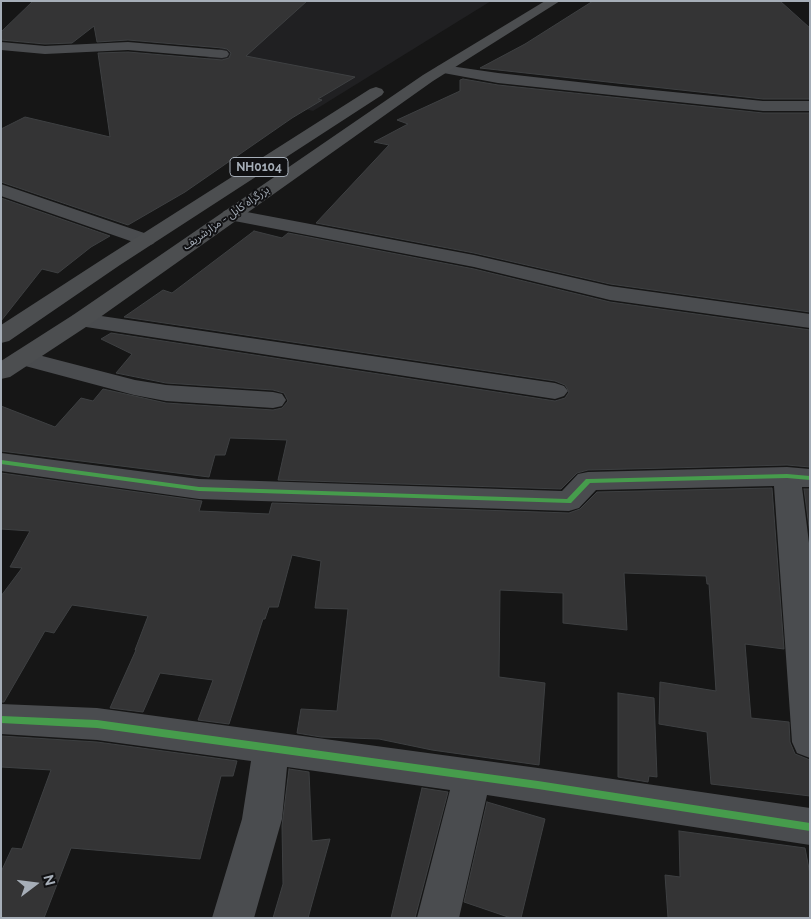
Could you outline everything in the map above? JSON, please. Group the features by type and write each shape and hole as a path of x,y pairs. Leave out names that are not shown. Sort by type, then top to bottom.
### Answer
{"highway":[{"name":"بزرگراه کابل - مزارشریف","path":"1,372 81,320 443,69 554,1"},
{"name":"بزرگراه کابل - مزارشریف","path":"1,336 146,240 464,36"}],"street":[{"path":"1,46 45,50 128,46 222,54"},
{"path":"443,69 498,78 623,92 762,106 810,106"},
{"path":"1,190 146,240"},
{"path":"231,215 474,261 610,293 810,321"},
{"path":"81,320 555,391"},
{"path":"23,358 134,387 166,393 273,400"},
{"path":"1,462 199,489 569,501 588,481 798,477 798,586 810,742"},
{"path":"1,719 97,724 472,776 810,827"},
{"path":"233,918 262,819 271,748"},
{"path":"438,918 472,776"}],"shaded area":[{"path":"284,1 491,1 313,111 248,94 188,72"}],"building":[{"path":"33,1 307,1 246,56 355,77 318,99 322,100 292,118 185,192 128,225 1,182 1,129 25,117 110,137 98,53 128,52 222,60 229,58 231,53 227,49 222,48 128,40 97,42 94,26 72,43 45,44 1,40 1,32"},
{"path":"593,1 780,1 810,28 810,99 763,99 480,68 525,44"},
{"path":"460,80 498,85 763,113 810,113 810,312 610,284 474,253 316,223 389,145 374,142 408,124 397,120 460,91"},
{"path":"1,198 110,236 91,247 58,273 42,269 1,321"},
{"path":"254,231 282,238 288,233 474,269 610,302 810,330 810,467 787,465 588,470 577,473 561,489 278,480 287,440 230,438 225,455 215,455 209,477 1,451 1,406 55,427 81,398 93,401 103,389 166,403 273,410 282,408 288,401 284,393 273,390 166,383 116,373 132,354 101,339 111,333 555,401 565,398 569,392 565,385 555,381 124,317 163,290 172,293"},
{"path":"1,473 202,501 199,511 269,514 272,503 569,513 580,509 597,492 772,488 784,649 745,644 751,718 789,722 790,742 795,754 810,760 810,796 711,784 707,732 659,724 660,682 716,691 709,584 707,584 706,576 624,573 627,630 563,623 563,593 500,590 499,677 545,683 539,765 432,750 379,739 321,737 297,733 301,709 337,711 348,609 315,608 321,561 292,555 278,607 269,607 265,619 263,619 229,724 198,720 213,680 160,673 143,712 110,708 136,650 148,616 72,605 54,633 45,631 4,702 1,702 1,596 22,568 10,567 30,531 1,529"},
{"path":"804,489 810,489 810,534"},
{"path":"618,693 654,698 657,777 649,776 648,782 618,777"},
{"path":"1,736 97,742 237,761 233,776 221,776 200,859 71,848 44,918 1,918 1,872 12,848 22,849 51,770 1,767"},
{"path":"289,769 309,772 312,841 330,839 308,918 273,918 283,884 282,826"},
{"path":"422,788 448,792 415,918 391,918"},
{"path":"487,802 545,819 521,918 511,918 464,902"},
{"path":"679,831 805,848 810,874 810,918 668,918 665,875 680,877"}],"cycle path":[{"path":"1,462 199,489 569,501 588,481 787,476 810,478"},
{"path":"1,719 97,724 538,785 810,827"}]}
